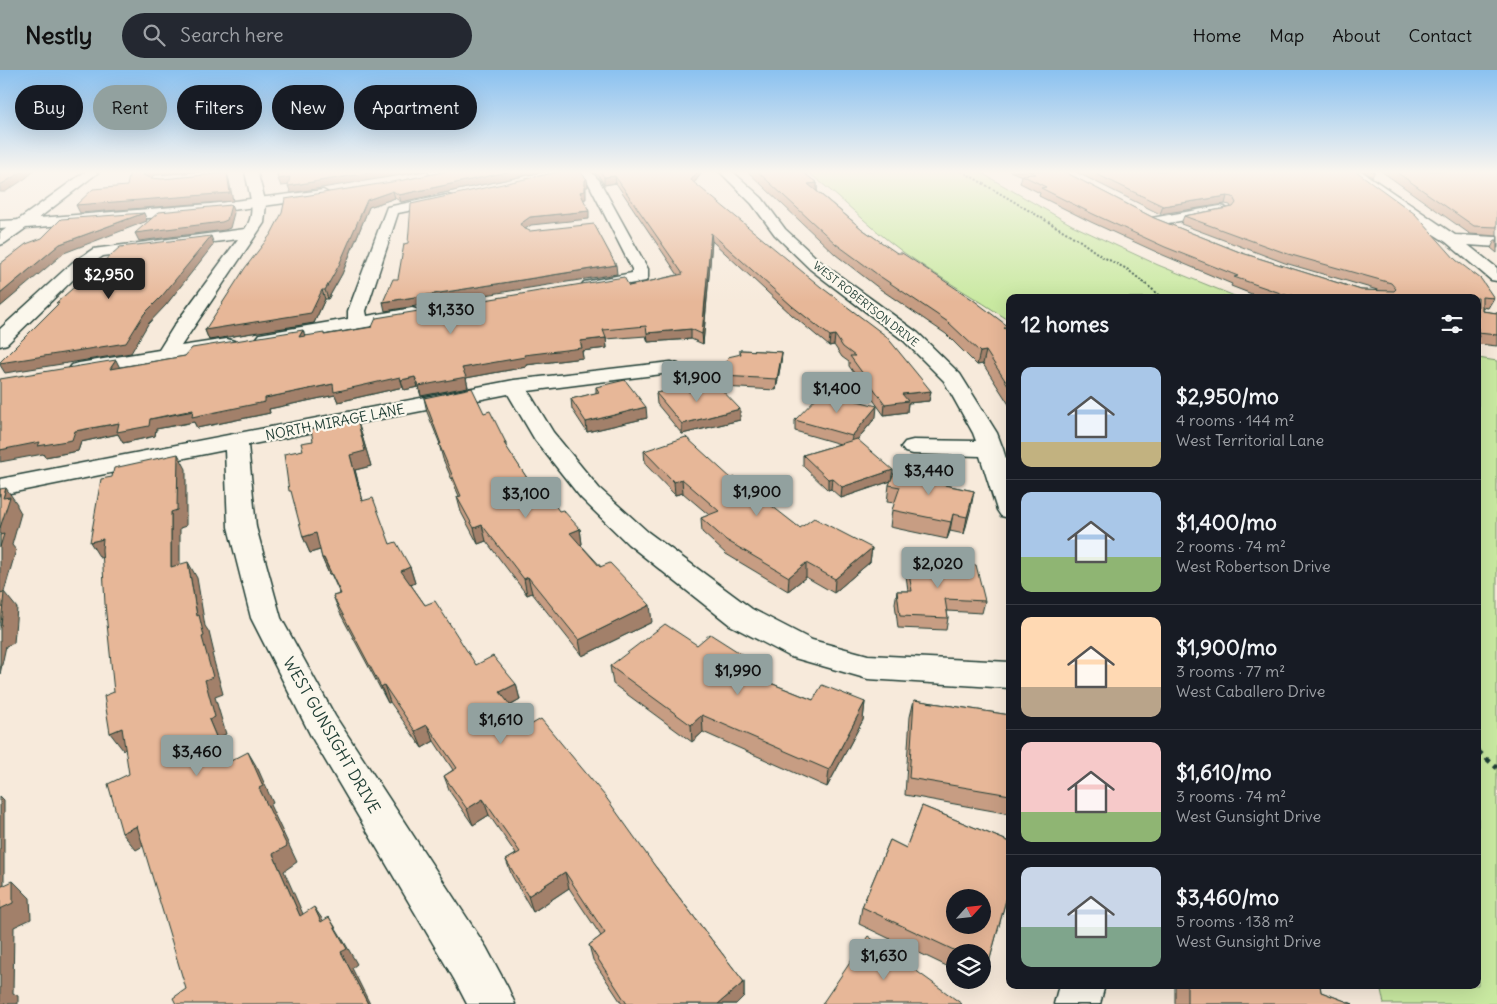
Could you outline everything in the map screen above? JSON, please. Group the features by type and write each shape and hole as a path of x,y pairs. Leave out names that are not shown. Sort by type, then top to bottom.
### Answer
{"street":[{"path":"0,240 35,215"},
{"path":"0,225 153,215"},
{"path":"166,355 181,330 251,233 257,223 258,215"},
{"path":"358,324 357,311 390,215"},
{"path":"570,289 640,277 640,269 610,215"},
{"name":"WEST ROBERTSON DRIVE","path":"767,215 780,232 816,266 911,337 953,378 985,433 1006,497"},
{"path":"1182,231 1152,218 1183,215"},
{"path":"1414,215 1451,239 1497,276"},
{"path":"597,224 614,222"},
{"path":"0,340 78,266 99,252 251,233"},
{"path":"1451,239 1497,242"},
{"path":"58,372 433,311"},
{"name":"NORTH MIRAGE LANE","path":"0,487 514,386 672,368"},
{"path":"514,386 543,435 590,494 638,538 741,617 802,649 868,667 1006,675"},
{"name":"WEST GUNSIGHT DRIVE","path":"236,442 242,527 266,618 322,726 470,963 492,1004"},
{"path":"913,447 991,449"},
{"path":"1076,1004 1081,989"}],"path":[{"path":"1036,215 1079,240 1101,256 1127,268 1157,294"},
{"path":"1481,754 1497,768"}],"green space":[{"path":"858,215 1054,215 1158,265 1230,294 1006,294 1006,318 929,270"},
{"path":"1481,358 1497,361 1497,1004 1384,1004 1381,989 1481,989"}],"building":[{"path":"140,215 60,244 0,294 0,264 26,244 42,238 61,219"},
{"path":"156,215 228,215 227,220 222,222 135,233"},
{"path":"281,215 361,215 339,265 325,290 322,290 311,313 205,330 245,268 271,234"},
{"path":"410,215 554,215 530,217 520,224 523,228 530,231 594,224 616,265 383,302 393,279 398,279 404,244 408,243"},
{"path":"642,215 733,215 821,287 886,336 931,391 902,394 908,401 885,404 850,356 855,356 843,347 835,335 830,336 792,306 711,233 702,334 691,329 647,333 646,326 603,330 606,338 580,341 582,348 524,355 525,357 462,368 466,377 419,386 415,377 401,380 400,377 334,392 333,384 265,398 265,402 192,417 193,410 150,419 149,426 117,432 119,423 75,431 72,440 38,446 40,442 0,450 0,379 116,360 110,369 185,356 192,348 303,330 299,337 324,333 324,335 372,327 376,318 624,277 629,286 683,274"},
{"path":"804,215 845,215 897,253 902,253 972,299 1006,325 1004,328 1006,330 1006,382 986,351 980,352 948,322 836,244"},
{"path":"1094,215 1147,215 1242,253 1361,290 1394,291 1396,289 1391,283 1288,254 1184,216 1416,215 1456,260 1481,279 1494,298 1482,297 1482,311 1497,313 1497,335 1481,333 1481,294 1283,294 1234,277 1238,276 1165,247"},
{"path":"1458,215 1497,215 1497,227 1474,226"},
{"path":"211,236 162,296 144,314 126,343 0,363 59,303 56,303 120,247"},
{"path":"740,350 782,352 777,379 722,376 728,357 741,354"},
{"path":"625,380 646,407 586,422 571,399 599,392 596,387"},
{"path":"717,385 740,409 682,424 656,393 684,387 689,392"},
{"path":"472,388 484,413 490,411 506,443 504,443 533,487 541,485 559,511 563,510 580,529 570,533 600,567 610,563 650,605 579,640 528,577 524,579 482,525 474,528 457,497 461,496 439,444 441,444 424,398"},
{"path":"822,392 877,406 852,436 795,420"},
{"path":"357,419 365,451 350,455 362,501 373,498 390,544 396,542 410,567 401,571 425,605 435,601 476,665 493,656 516,684 500,692 527,727 541,719 605,796 655,866 744,982 718,1004 627,1004 589,945 605,933 565,872 528,896 506,860 520,852 483,799 467,809 444,776 457,768 427,725 415,731 384,685 381,687 333,596 341,594 324,558 322,558 316,533 303,537 291,491 289,491 284,454 303,450 301,443 313,441 311,429"},
{"path":"686,437 732,479 735,477 800,528 814,518 872,548 835,579 806,563 789,577 726,540 701,518 719,511 682,479 674,482 644,451"},
{"path":"857,439 893,470 842,487 832,478 828,479 803,455"},
{"path":"178,454 177,510 171,512 171,567 188,562 197,616 199,615 204,636 202,637 213,677 205,680 215,717 209,720 227,763 248,752 263,786 259,788 287,846 273,854 300,916 314,907 321,922 329,917 347,949 341,952 368,1004 176,1004 173,998 186,989 137,826 122,833 108,784 129,774 122,728 110,733 104,696 114,692 105,604 103,539 90,542 101,479 112,477 114,468"},
{"path":"897,466 938,474 935,483 974,491 967,517 953,514 951,522 892,510 900,487 889,485"},
{"path":"6,488 3,498 10,497 0,528 0,489"},
{"path":"4,534 0,547 0,535"},
{"path":"907,563 976,565 985,601 945,599 948,618 900,616 897,591 912,591"},
{"path":"4,592 1,626 0,626 0,593"},
{"path":"665,624 697,645 710,634 743,655 730,667 813,700 822,685 865,702 829,770 702,715 691,725 610,666"},
{"path":"914,700 1006,714 1006,794 909,778"},
{"path":"922,806 1006,840 1006,900 991,955 991,944 946,944 946,946 862,907 890,840 906,848"},
{"path":"13,881 13,903 0,909 0,887"},
{"path":"868,936 962,1004 822,1004"},
{"path":"1187,989 1321,989 1321,992 1353,1004 1187,1004"}]}
